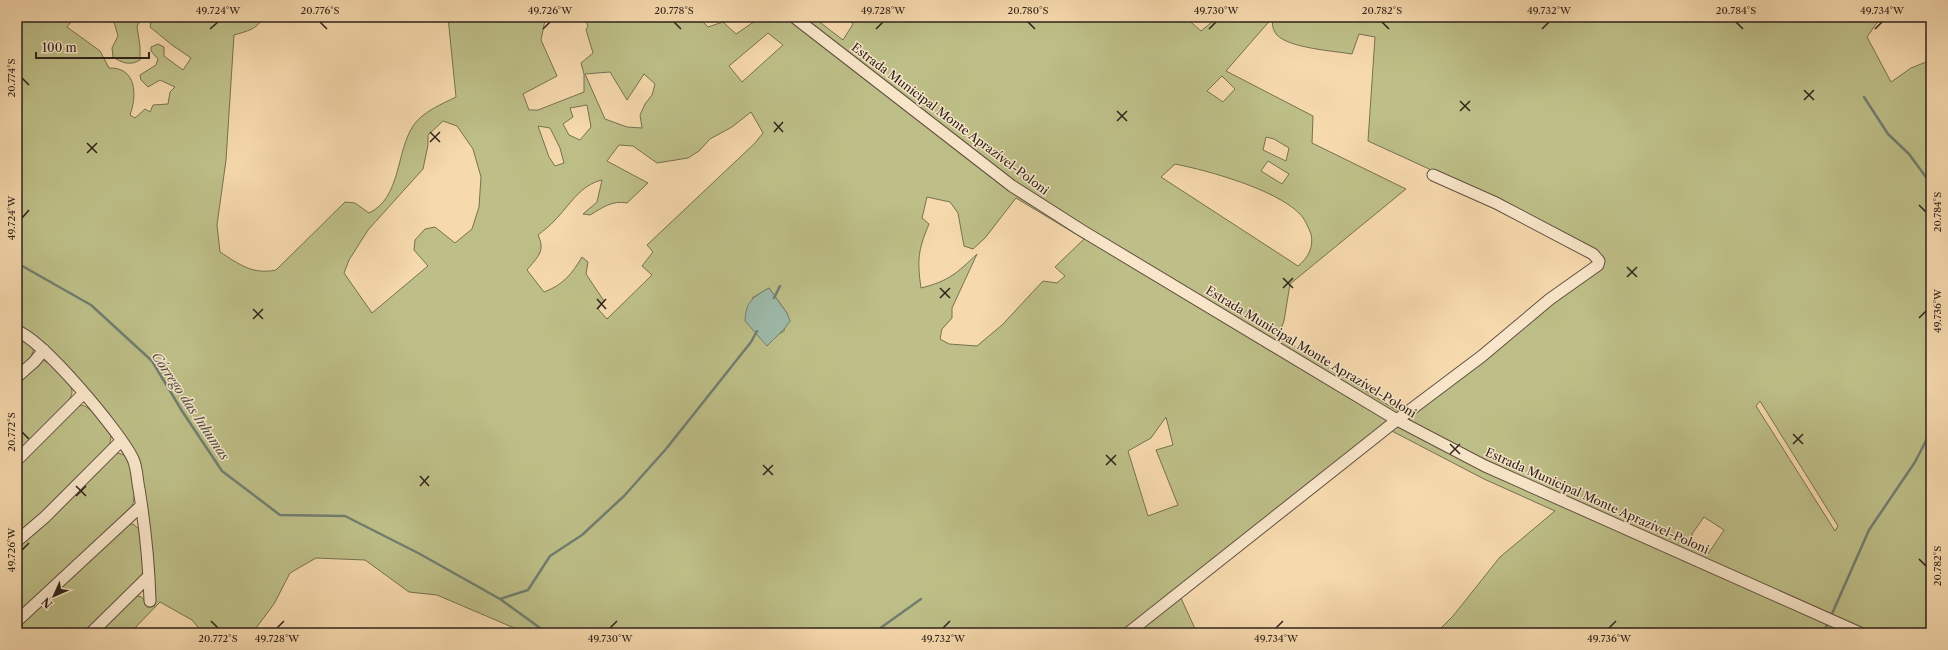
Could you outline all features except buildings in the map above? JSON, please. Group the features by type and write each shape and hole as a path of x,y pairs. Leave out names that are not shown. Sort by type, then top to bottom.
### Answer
{"street":[{"name":"Estrada Municipal Monte Aprazível-Poloni","path":"794,17 1012,186 1081,230 1398,420 1485,466 1860,633"},
{"path":"1128,633 1398,420 1482,356 1550,298 1595,268 1599,263 1598,258 1594,254 1496,202 1433,174"},
{"path":"17,331 44,350 84,393 122,441 134,460 149,576 150,601"},
{"path":"17,377 34,362 44,350"},
{"path":"17,460 84,393"},
{"path":"17,541 45,517 122,441"},
{"path":"17,621 141,506"},
{"path":"91,633 149,576"}],"green space":[{"path":"17,17 75,17 67,27 100,51 109,68 118,69 125,72 130,77 133,84 134,100 130,115 135,118 145,109 150,112 153,105 168,104 170,92 175,87 160,80 148,87 141,80 140,75 156,65 158,59 151,51 151,47 158,44 164,47 164,56 183,70 191,58 150,27 152,17 262,17 261,21 255,27 234,35 226,160 217,225 220,252 233,261 253,270 267,271 276,270 345,202 355,203 369,213 379,206 387,197 393,186 403,148 413,126 427,113 456,97 448,17 544,17 545,20 541,40 557,76 523,94 529,110 538,110 584,92 584,74 581,63 593,53 586,30 588,26 584,17 698,17 708,27 723,22 736,34 761,17 790,17 1011,188 1389,421 1123,633 526,633 437,595 409,592 365,560 316,558 290,573 274,604 256,628 255,633 203,633 192,620 160,602 130,633 97,633 134,596 142,597 147,607 152,607 155,605 153,573 125,438 17,328","holes":["768,33 783,45 742,82 729,66","610,72 627,100 644,74 655,84 652,95 645,104 640,115 642,128 627,127 605,119 585,74","587,105 591,127 580,140 569,135 563,124 573,117 570,108","751,112 763,133 754,144 647,245 653,252 642,266 652,275 607,319 598,309 604,301 586,274 588,262 582,257 575,269 562,282 544,292 527,270 537,258 541,250 538,235 549,226 587,186 602,180 597,202 583,214 590,215 603,207 612,204 622,202 627,203 648,183 607,161 619,145 633,146 657,163 688,158 699,151 710,139 732,127","443,121 457,126 473,149 481,177 479,207 472,229 455,243 435,227 425,229 415,240 414,250 428,266 372,313 344,273 349,260 368,230 423,169 428,145 428,135","538,126 550,128 560,148 564,163 555,166 549,157","927,197 950,202 958,213 964,246 973,249 985,238 1016,198 1084,239 1055,267 1065,276 1057,283 1043,281 1002,325 977,346 949,344 940,339 942,329 952,318 952,308 977,254 952,276 921,288 919,255 929,224 922,218","769,288 787,313 784,331 776,336 752,298","1166,417 1173,445 1156,450 1178,505 1148,516 1128,451 1151,438"]},
{"path":"106,17 134,17 141,20 137,26 140,60 133,63 126,63 113,57 112,48 118,36 114,22"},
{"path":"797,17 813,17 843,40 853,24 847,17 1185,17 1201,31 1218,17 1273,17 1226,71 1313,116 1312,143 1406,189 1290,284 1284,321 1278,336 1393,408 1404,413 1398,416 1013,184","holes":["1222,76 1235,89 1223,102 1207,91","1266,137 1274,139 1289,148 1286,161 1263,150","1268,161 1289,174 1282,184 1261,171","1175,164 1223,176 1274,196 1288,204 1305,220 1311,234 1311,248 1305,259 1298,266 1161,177"]},
{"path":"1273,17 1881,17 1867,37 1891,82 1911,68 1931,60 1931,633 1864,633 1487,463 1410,422 1409,416 1601,263 1497,200 1368,141 1375,37 1359,34 1352,54 1301,46 1291,43 1277,35 1274,31","holes":["1760,401 1838,526 1835,531 1756,406","1704,517 1724,530 1708,554 1693,544 1692,534"]},
{"path":"17,336 34,348 31,357 17,370"},
{"path":"43,360 56,369 69,383 72,394 69,401 17,454 17,382"},
{"path":"82,405 93,412 110,432 111,436 108,448 43,513 17,536 17,464 75,408"},
{"path":"1396,424 1853,633 1436,633 1453,616 1500,557 1555,511 1484,479 1390,430"},
{"path":"118,453 124,455 130,464 132,471 134,479 134,501 132,506 17,614 17,546 110,455"},
{"path":"133,524 139,529 144,572 141,578 85,633 17,633 17,625 126,525"},
{"path":"1180,596 1197,633 1136,633"}],"shaded area":[{"path":"769,288 787,313 790,321 788,325 767,346 745,321 747,309 751,301"}],"waterway":[{"path":"1864,97 1888,134 1909,154 1931,184"},
{"name":"Córrego das Inhumas","path":"17,263 91,305 152,361 182,411 222,471 280,515 345,516 420,554 500,599 547,633"},
{"path":"774,298 780,286"},
{"path":"500,599 528,590 550,556 582,535 624,496 666,449 751,342 757,331"},
{"path":"1831,616 1869,530 1915,462 1931,431"},
{"path":"869,633 879,629 921,599"},
{"path":"1824,633 1828,622"}]}
